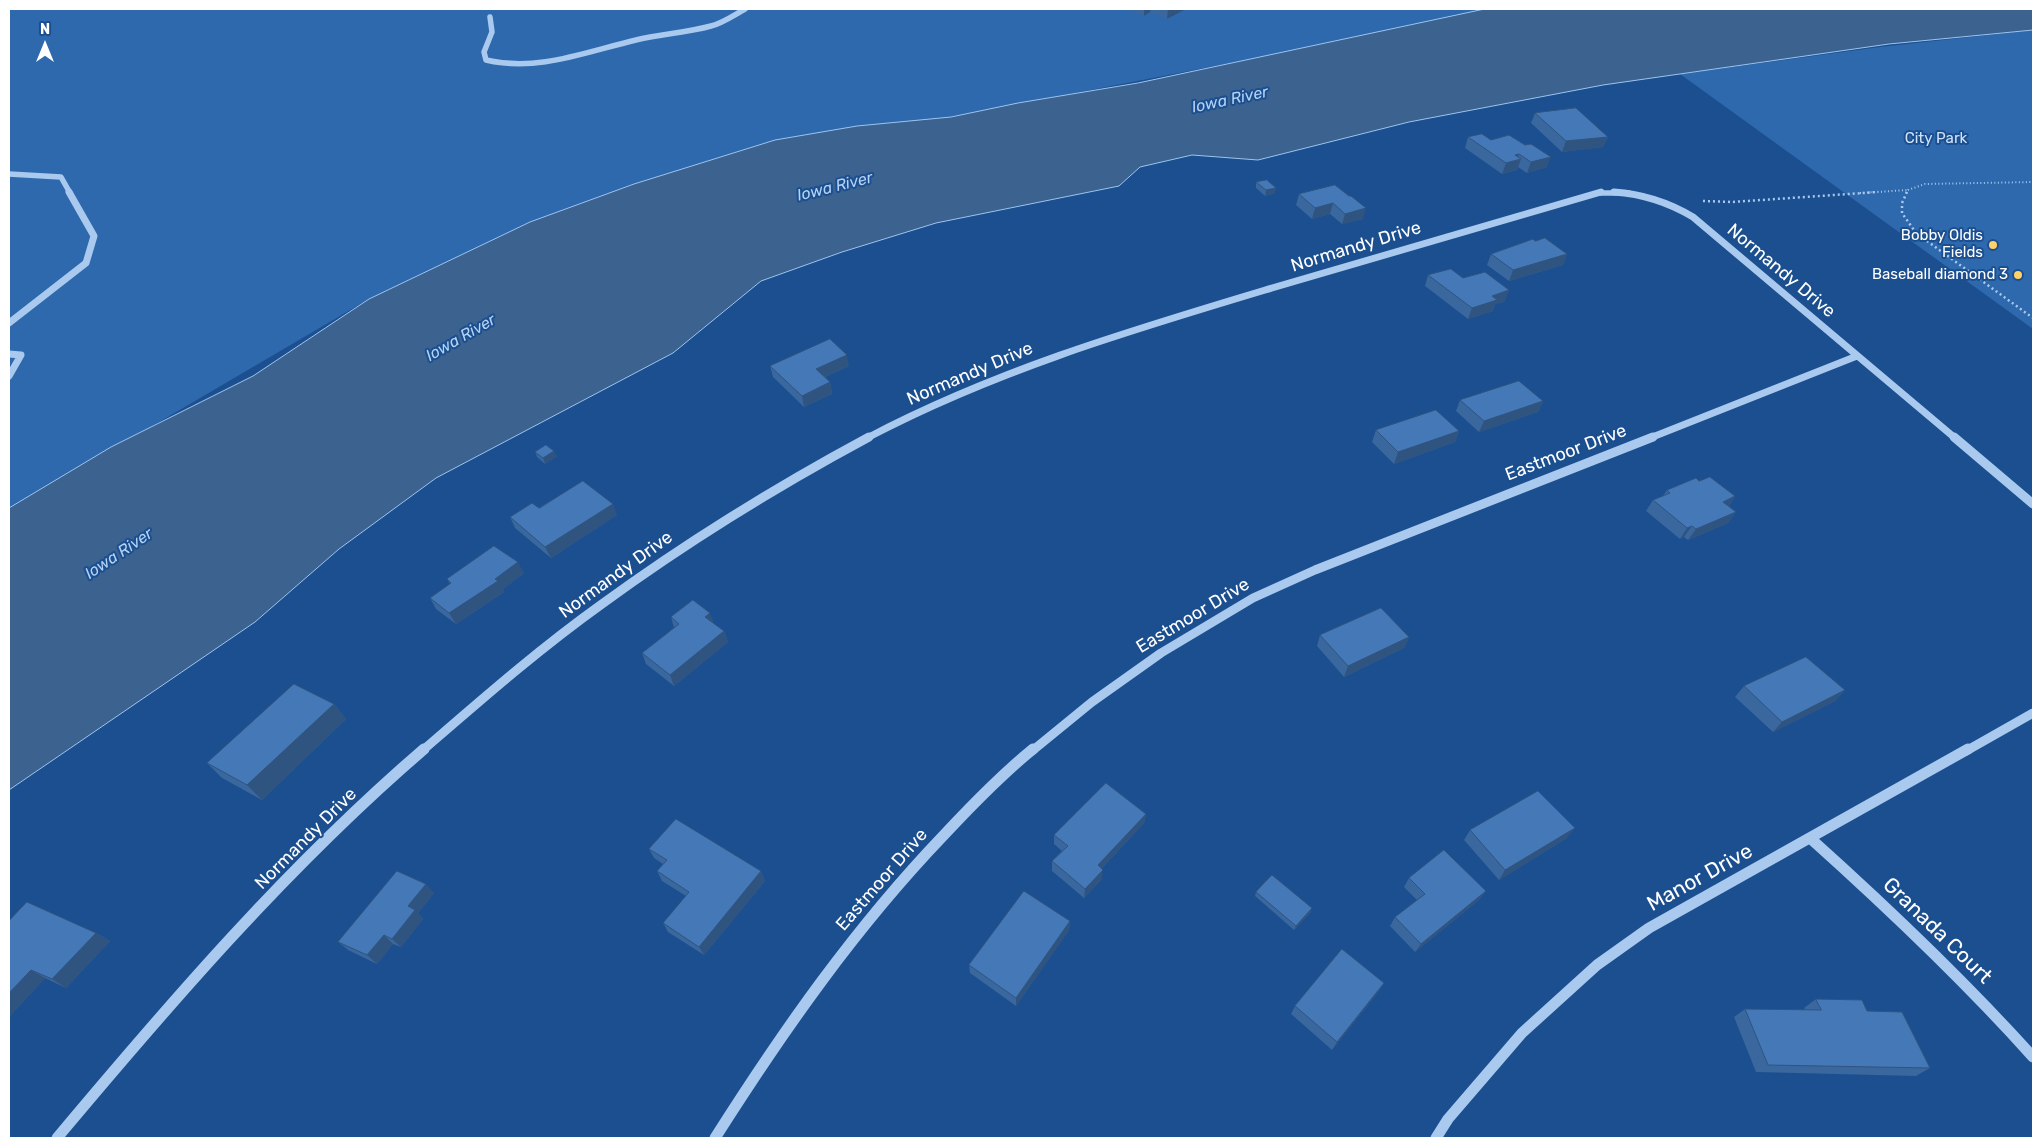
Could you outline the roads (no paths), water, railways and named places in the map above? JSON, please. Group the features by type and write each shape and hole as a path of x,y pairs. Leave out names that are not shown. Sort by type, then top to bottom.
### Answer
{"street":[{"name":"Normandy Drive","path":"58,1138 141,1037 266,901 385,785 451,725 542,650 653,566 747,506 853,443 1006,374 1141,328 1601,192 1624,191 1658,198 1675,205 1693,217 2033,504"},
{"path":"9,354 21,355 9,376"},
{"name":"Eastmoor Drive","path":"715,1138 746,1086 811,992 874,911 936,840 998,779 1060,726 1121,680 1182,640 1262,592 1508,493 1809,377 1857,356"},
{"name":"Manor Drive","path":"1436,1138 1448,1119 1522,1032 1597,965 1649,928 2033,713"},
{"name":"Granada Court","path":"1810,838 1904,922 2001,1020 2033,1057"}],"lane":[{"path":"490,17 492,32 484,52 486,60 500,65 514,65 570,58 636,40 713,25 745,9"},
{"path":"9,174 61,177 94,236 86,263 9,323"}],"water":[{"name":"Iowa River","path":"1485,9 2033,9 2033,30 1889,44 1603,85 1409,122 1258,160 1192,155 1140,167 1119,186 936,223 842,252 761,281 673,353 436,478 339,549 255,622 9,790 9,508 111,447 253,376 369,299 530,222 634,184 775,140 857,126 951,117 1018,103 1138,83"}],"place":[{"name":"Bobby Oldis Fields","path":"1993,245"},
{"name":"Baseball diamond 3","path":"2018,275"}],"park label":[{"name":"City Park","path":"1936,139"}]}
